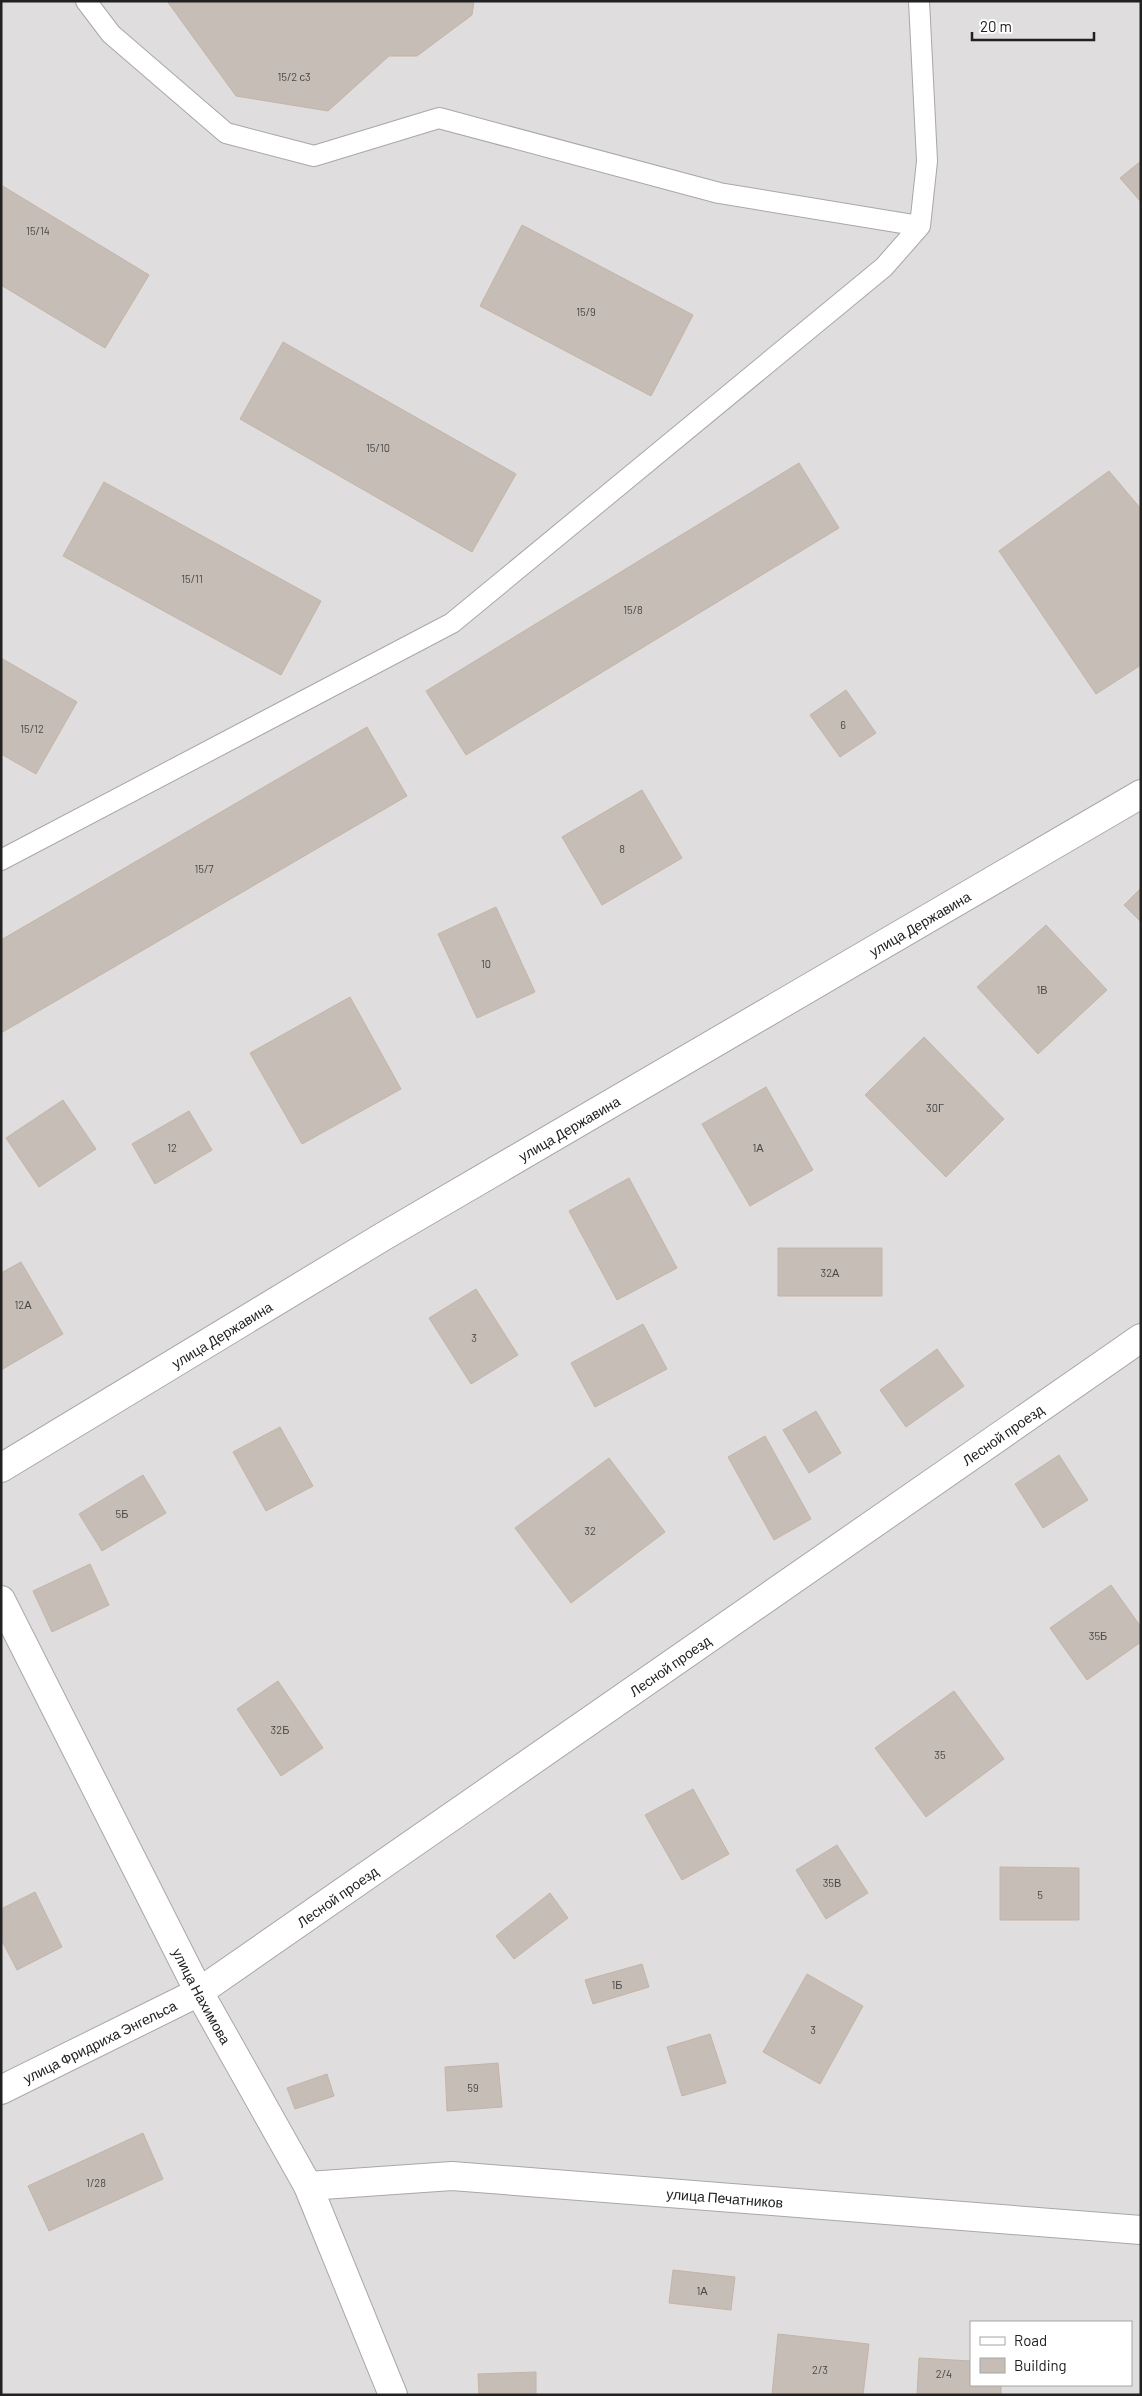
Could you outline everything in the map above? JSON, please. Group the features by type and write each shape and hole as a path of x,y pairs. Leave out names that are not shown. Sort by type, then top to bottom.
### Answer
{"street":[{"name":"улица Державина","path":"1,1468 384,1236 1078,833 1141,794"},
{"name":"Лесной проезд","path":"199,1992 1141,1338"},
{"name":"улица Нахимова","path":"1,1600 199,1992 308,2186 393,2395"},
{"name":"улица Фридриха Энгельса","path":"1,2090 199,1992"},
{"name":"улица Печатников","path":"308,2186 452,2176 1141,2230"}],"lane":[{"path":"86,1 111,34 226,133 314,156 439,118 719,193 920,226"},
{"path":"1,860 452,623 884,267 920,226 927,161 919,1"}],"shaded area":[{"path":"1,1 1141,1 1141,2395 1,2395"}],"building":[{"path":"167,1 474,1 472,15 417,56 389,56 328,111 236,96"},
{"path":"1141,161 1141,202 1120,178"},
{"path":"1,185 149,275 105,348 1,285"},
{"path":"522,225 693,315 651,396 480,306"},
{"path":"283,342 516,474 472,552 240,419"},
{"path":"799,463 839,528 466,755 426,691"},
{"path":"1109,471 1141,509 1141,665 1096,694 999,551"},
{"path":"104,482 321,601 281,675 63,556"},
{"path":"1,658 77,702 36,774 1,754"},
{"path":"846,690 876,733 840,757 810,715"},
{"path":"367,727 407,796 1,1033 1,940"},
{"path":"642,790 682,858 602,905 562,837"},
{"path":"1141,888 1141,922 1124,905"},
{"path":"496,907 535,992 477,1018 438,934"},
{"path":"1046,925 1107,990 1038,1054 977,987"},
{"path":"350,997 401,1089 302,1144 250,1053"},
{"path":"924,1037 1004,1119 946,1177 865,1095"},
{"path":"766,1087 813,1170 750,1206 702,1124"},
{"path":"63,1100 96,1149 39,1187 6,1138"},
{"path":"189,1111 212,1150 155,1184 132,1144"},
{"path":"629,1178 677,1268 617,1300 569,1211"},
{"path":"778,1248 882,1248 882,1296 778,1296"},
{"path":"21,1262 63,1334 1,1370 1,1273"},
{"path":"476,1289 518,1355 471,1384 429,1318"},
{"path":"643,1324 667,1369 595,1407 571,1363"},
{"path":"937,1349 964,1386 906,1427 880,1390"},
{"path":"816,1411 841,1453 809,1473 783,1430"},
{"path":"280,1427 313,1486 266,1511 233,1452"},
{"path":"765,1436 811,1519 774,1540 728,1457"},
{"path":"1059,1455 1088,1500 1043,1528 1015,1484"},
{"path":"609,1458 665,1532 571,1603 515,1528"},
{"path":"143,1475 166,1513 102,1551 79,1514"},
{"path":"90,1564 109,1605 52,1632 33,1591"},
{"path":"1111,1585 1141,1627 1141,1642 1087,1680 1050,1628"},
{"path":"278,1681 323,1748 281,1776 237,1709"},
{"path":"954,1691 1004,1759 926,1817 875,1748"},
{"path":"693,1789 729,1854 682,1880 645,1815"},
{"path":"837,1845 868,1893 826,1919 796,1870"},
{"path":"1000,1867 1079,1868 1079,1920 1000,1920"},
{"path":"35,1892 62,1947 17,1970 1,1939 1,1909"},
{"path":"550,1893 568,1918 514,1959 496,1936"},
{"path":"642,1964 649,1987 593,2004 585,1980"},
{"path":"807,1974 863,2006 820,2084 763,2052"},
{"path":"710,2034 726,2083 682,2096 667,2047"},
{"path":"498,2063 502,2107 447,2111 445,2067"},
{"path":"327,2074 334,2096 295,2109 287,2088"},
{"path":"143,2133 163,2179 49,2231 28,2186"},
{"path":"673,2270 735,2277 731,2310 669,2303"},
{"path":"778,2334 869,2344 863,2395 772,2395"},
{"path":"919,2358 970,2361 970,2386 1001,2386 1001,2395 917,2395"},
{"path":"536,2372 536,2395 479,2395 478,2374"}]}
